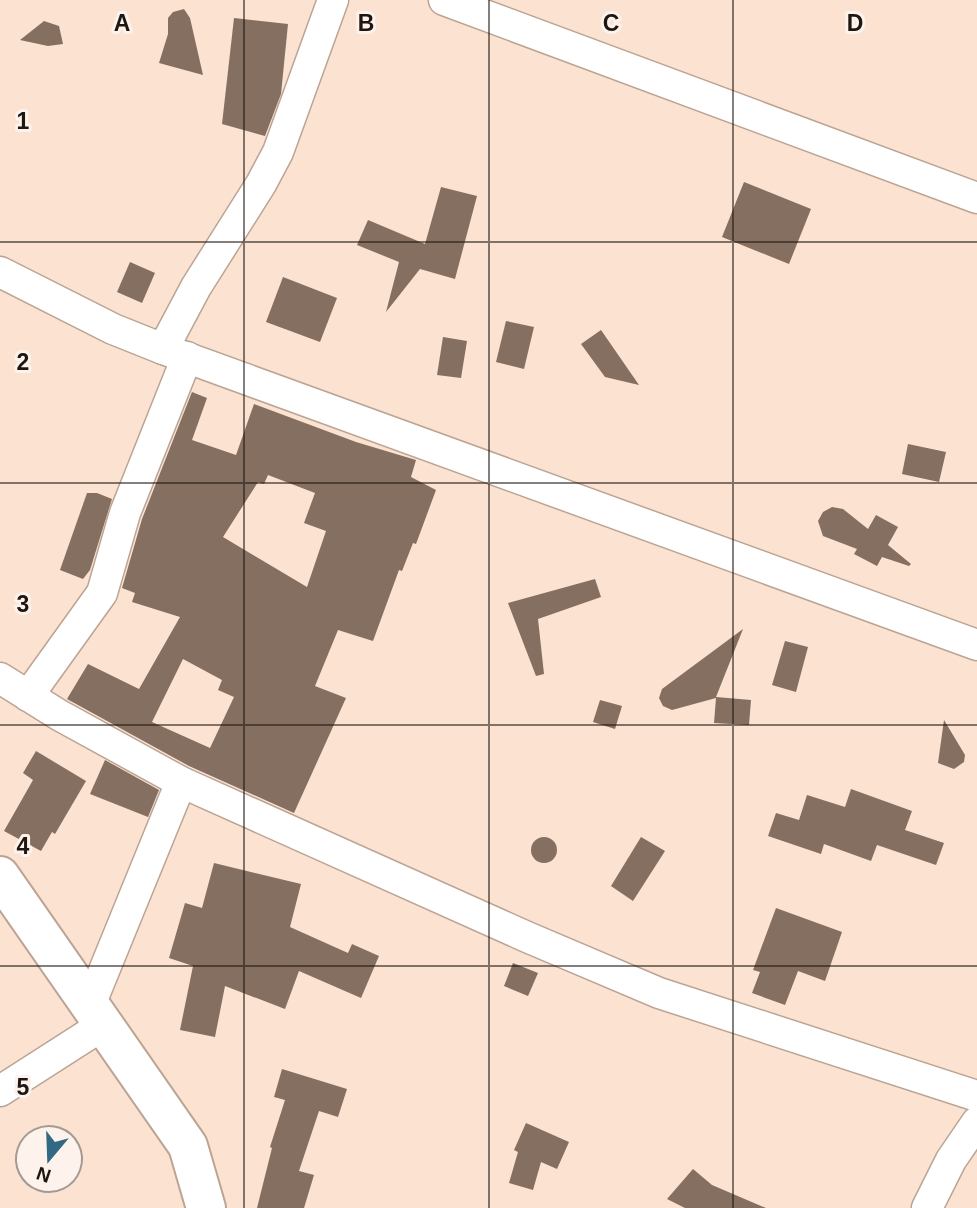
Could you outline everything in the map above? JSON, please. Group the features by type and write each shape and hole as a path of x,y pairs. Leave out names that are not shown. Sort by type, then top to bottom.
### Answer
{"main road":[{"path":"0,876 188,1146 206,1208"}],"street":[{"path":"28,696 102,593 196,287 278,152 333,0"},
{"path":"444,0 977,198"},
{"path":"0,272 113,329 175,353 977,645"},
{"path":"0,678 59,715 181,782 515,932 659,993 977,1096"},
{"path":"0,1091 97,1015 181,782"},
{"path":"927,1208 951,1160 977,1122"}],"building":[{"path":"184,9 190,18 203,75 159,63 168,34 168,18 173,12"},
{"path":"234,18 288,24 281,94 265,136 222,124"},
{"path":"44,21 59,26 63,44 48,46 20,40"},
{"path":"744,182 811,209 789,264 722,237"},
{"path":"441,187 477,196 455,279 420,269 386,312 399,262 357,245 368,220 425,244"},
{"path":"130,262 155,273 142,303 117,292"},
{"path":"283,277 337,298 320,342 266,322"},
{"path":"506,321 534,327 524,369 496,362"},
{"path":"601,330 639,385 605,377 581,344"},
{"path":"443,337 467,341 461,378 437,375"},
{"path":"192,392 207,398 192,440 236,455 254,404 356,442 416,460 411,477 436,490 416,544 413,543 402,571 399,570 373,641 338,630 315,686 346,698 294,813 189,766 67,699 88,664 139,689 180,617 132,602 135,593 122,588 142,519","holes":["268,475 315,493 304,523 326,531 307,587 223,537 258,482 264,484","183,659 222,680 218,690 234,697 210,748 152,722"]},
{"path":"908,444 946,452 939,482 902,474"},
{"path":"87,493 97,493 112,499 90,570 83,579 60,570"},
{"path":"832,507 843,509 868,529 876,515 898,527 888,545 911,564 909,566 882,557 877,566 854,554 857,549 823,536 818,521 823,512"},
{"path":"595,579 601,597 538,619 544,674 536,676 508,603"},
{"path":"743,629 716,697 751,700 749,725 714,723 716,698 672,710 663,706 659,698 662,689"},
{"path":"785,641 808,647 796,692 772,685"},
{"path":"600,700 622,706 615,729 593,722"},
{"path":"944,720 965,755 964,762 954,769 938,763"},
{"path":"36,751 86,781 55,834 52,832 41,851 4,831 33,780 23,773"},
{"path":"105,760 159,790 148,817 90,794"},
{"path":"851,789 912,811 905,830 944,843 936,865 877,845 871,861 824,844 821,854 768,836 776,813 799,820 807,795 845,807"},
{"path":"544,837 554,840 557,850 554,860 544,863 534,860 531,850 534,840"},
{"path":"641,837 665,851 633,901 611,886"},
{"path":"214,863 301,884 290,927 348,953 352,944 379,956 361,998 299,971 285,1009 225,986 215,1037 180,1030 193,966 169,958 185,903 202,908"},
{"path":"776,908 842,932 825,981 798,971 785,1005 752,993 760,972 753,970"},
{"path":"513,963 538,973 528,996 504,986"},
{"path":"282,1069 347,1089 338,1117 319,1111 299,1171 314,1175 304,1208 257,1208 272,1148 270,1147 285,1100 274,1097"},
{"path":"526,1123 569,1142 557,1169 541,1162 533,1190 509,1183 518,1152 514,1150"},
{"path":"693,1169 712,1185 766,1208 685,1208 667,1199"}]}
